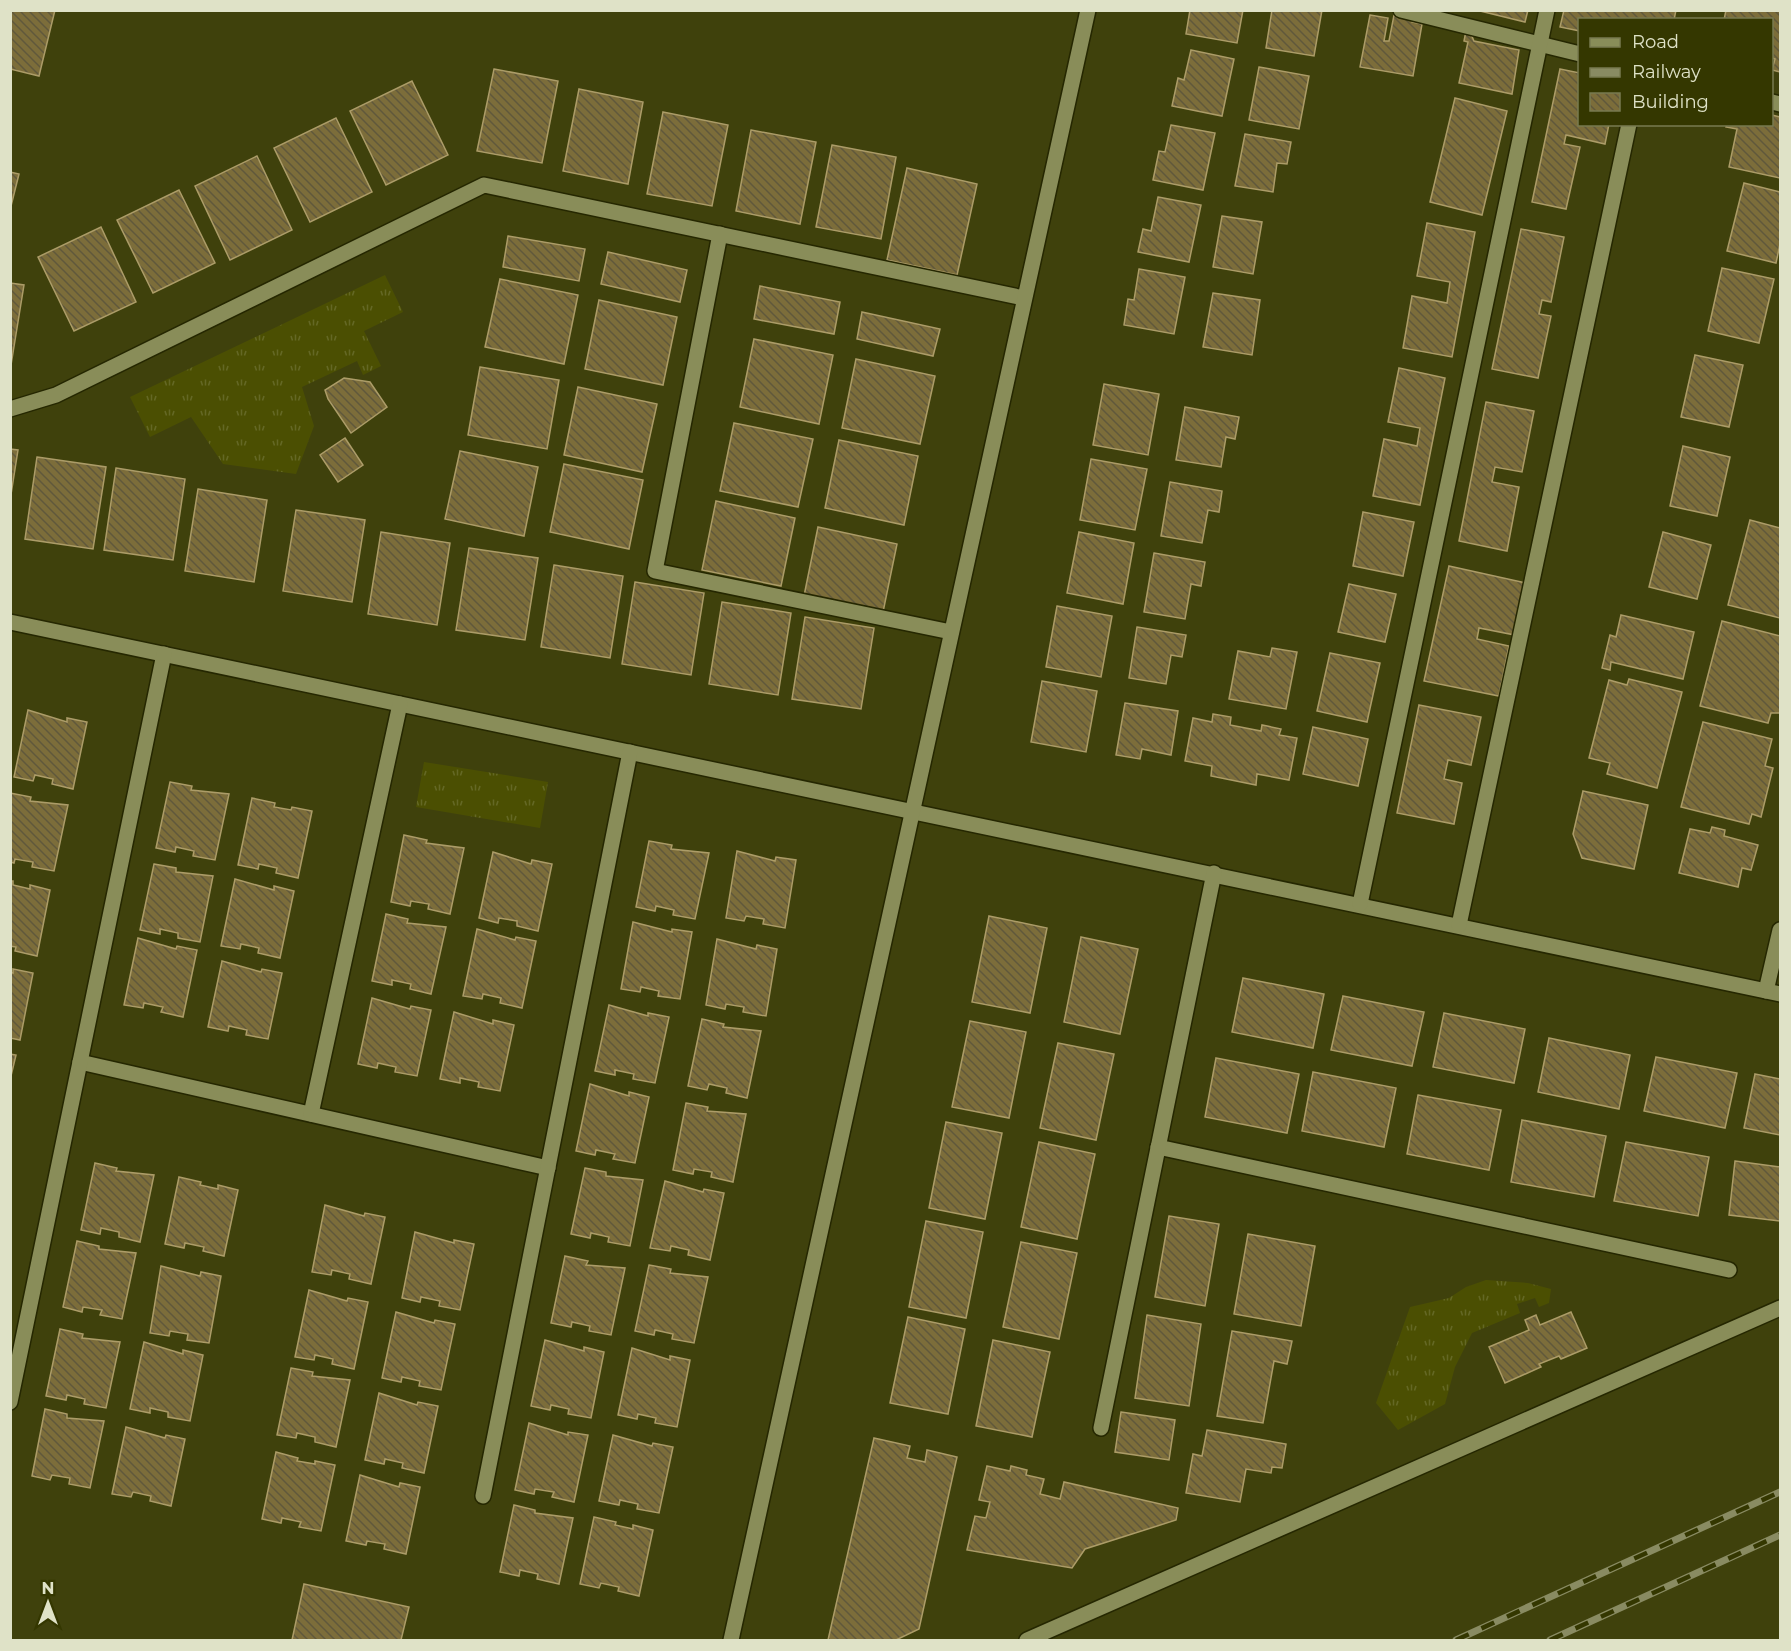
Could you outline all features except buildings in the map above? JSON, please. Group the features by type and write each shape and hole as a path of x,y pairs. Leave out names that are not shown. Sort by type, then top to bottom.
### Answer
{"street":[{"path":"731,1641 1088,10"},
{"path":"1401,10 1578,53"},
{"path":"1360,904 1547,10"},
{"path":"1460,925 1629,126"},
{"path":"10,409 56,395 484,185 1024,298"},
{"path":"720,234 655,571 951,632"},
{"path":"10,622 1773,992 1780,930"},
{"path":"10,1402 164,654"},
{"path":"311,1114 400,704"},
{"path":"483,1496 630,752"},
{"path":"1101,1428 1214,873"},
{"path":"80,1062 548,1168"},
{"path":"1158,1147 1729,1270"},
{"path":"1027,1641 1780,1308"}],"green space":[{"path":"385,275 403,312 364,331 381,366 363,375 357,361 302,387 314,426 296,474 223,464 191,417 150,437 130,397"},
{"path":"424,762 548,782 540,828 416,807"},
{"path":"1486,1280 1528,1283 1551,1289 1549,1303 1539,1307 1535,1298 1517,1304 1520,1313 1472,1333 1455,1367 1445,1404 1398,1430 1376,1403 1410,1307 1449,1298 1466,1287"}],"railway":[{"path":"1456,1640 1780,1492"},
{"path":"1550,1640 1780,1535"}]}
